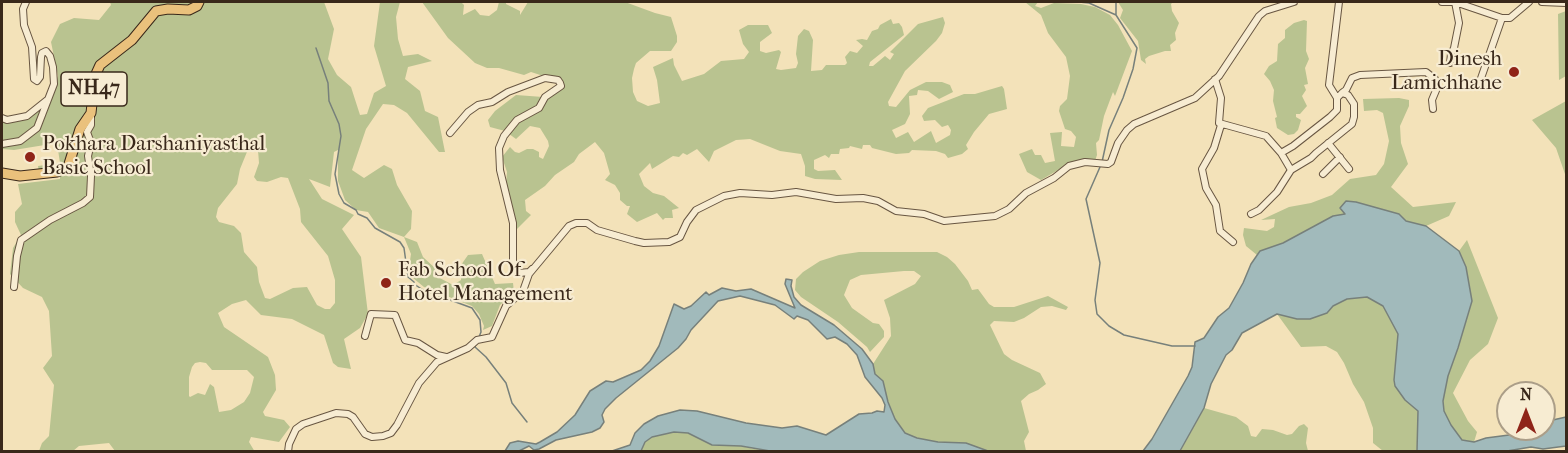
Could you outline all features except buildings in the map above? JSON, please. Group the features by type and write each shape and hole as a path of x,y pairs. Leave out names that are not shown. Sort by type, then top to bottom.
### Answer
{"highway":[{"name":"NH47","path":"2,173 20,176 57,172 70,165 80,129 91,113 95,76 100,65 132,40 156,11 189,10 197,6 199,2"}],"street":[{"path":"2,144 20,141 37,128 54,84 53,67 48,52 42,53 40,57 40,77 38,81 34,80 32,47 24,25 23,9 26,2"},
{"path":"450,133 468,112 478,105 492,102 508,92 545,78 558,80 560,83 561,86 545,97 539,108 517,120 504,136 499,148 500,170 513,223 513,269 520,273 530,272 569,226 576,223 587,223 597,230 644,243 669,242 680,237 696,210 724,196 740,193 772,195 796,192 836,199 863,198 878,201 896,211 924,214 944,221 987,218 1003,213 1026,193 1054,178 1069,166 1084,162 1108,164 1111,162 1118,143 1134,124 1195,98 1219,76 1265,10 1294,2"},
{"path":"1251,214 1259,210 1277,192 1291,170 1311,159 1352,124 1354,104 1348,95 1339,95 1329,85 1339,2"},
{"path":"1442,2 1455,2 1502,18 1510,18 1529,2"},
{"path":"1450,63 1450,54 1454,48 1460,23 1455,2"},
{"path":"1542,2 1566,3"},
{"path":"1479,84 1502,18"},
{"path":"1281,153 1330,117 1336,110 1339,95 1346,90 1352,78 1360,75 1426,72 1436,79 1437,88 1432,100 1432,109"},
{"path":"1215,80 1221,98 1218,117 1221,125 1214,148 1202,169 1206,188 1216,205 1220,231 1233,242"},
{"path":"2,118 7,120 27,116 49,97"},
{"path":"14,287 21,240 50,220 83,204 90,197 91,176 88,156 91,143 87,132 91,125 91,113"},
{"path":"1221,125 1266,136 1281,153 1291,170"},
{"path":"1328,143 1349,169"},
{"path":"1323,174 1341,157"},
{"path":"288,452 296,429 303,423 336,413 353,417 365,434 372,437 391,433 419,383 437,362 468,348 477,340 492,337 506,306 523,291 534,267"},
{"path":"365,336 370,314 395,315 405,340 446,357"}],"green space":[{"path":"110,2 324,2 334,29 328,59 337,75 351,87 360,115 367,114 374,93 386,86 374,46 380,2 400,2 396,17 398,39 403,56 418,54 432,61 408,67 405,79 420,91 425,111 438,117 445,152 439,152 407,113 394,105 383,104 366,129 352,170 364,178 384,165 392,169 397,185 412,211 411,229 404,237 379,228 368,212 356,210 345,200 338,181 338,150 334,152 330,187 309,179 322,199 354,215 342,229 361,257 368,314 360,328 344,339 351,369 338,367 333,363 324,335 292,319 261,315 246,300 232,304 218,313 224,327 268,357 275,375 276,390 263,412 265,416 284,420 290,427 279,442 251,437 249,442 255,452 115,451 109,443 79,446 73,451 39,451 42,443 49,436 54,385 43,368 52,356 49,311 42,297 23,288 10,274 13,248 21,235 15,222 15,212 22,204 18,184 60,179 59,171 39,172 38,166 60,163 57,143 14,150 2,149 2,118 29,118 53,96 58,76 51,42 60,24 74,18 99,20 111,5","holes":["249,147 258,150 259,163 254,177 257,181 267,182 281,177 288,178 300,209 301,222 328,256 335,280 335,303 330,309 317,305 307,287 293,288 270,299 265,298 259,282 257,267 244,252 241,233 234,226 219,222 216,217 218,208 237,184","195,363 206,363 212,370 247,370 254,377 250,393 244,402 231,410 219,412 214,387 210,384 205,395 198,393 190,397 189,377 192,367"]},
{"path":"422,2 461,2 464,5 463,15 475,9 480,15 489,16 497,10 499,2 506,2 520,11 520,15 528,2 625,2 671,17 677,42 671,51 650,51 636,63 634,69 633,92 637,101 648,106 660,103 653,67 673,58 682,81 704,74 721,61 744,59 749,52 743,44 739,30 748,25 768,25 772,33 760,42 760,51 766,53 779,50 781,52 776,69 781,70 796,68 798,36 804,29 809,31 813,40 811,71 822,70 826,65 845,65 847,63 845,57 850,51 857,53 863,46 856,40 867,40 872,31 891,19 893,24 899,23 904,35 870,62 869,66 873,66 885,56 890,60 894,54 890,52 918,24 943,17 945,23 942,33 905,71 888,102 889,106 896,107 910,90 926,82 942,82 950,85 953,92 939,99 928,91 918,90 917,95 909,96 910,114 905,124 892,130 896,138 908,132 914,142 931,131 936,143 950,135 951,130 948,125 942,127 935,120 924,121 922,116 928,108 964,94 975,94 1002,86 1007,109 989,114 966,145 968,149 962,154 948,158 945,154 936,151 912,150 909,153 896,154 872,148 870,145 863,145 862,149 850,146 840,149 839,154 831,154 829,158 825,155 814,160 814,169 818,171 835,170 842,180 815,179 805,176 801,154 780,151 750,139 736,140 714,151 709,162 697,149 687,155 683,153 679,157 673,156 652,169 650,163 639,174 644,186 653,193 664,196 679,208 672,210 673,218 663,220 657,213 637,222 627,214 630,206 620,200 620,193 615,185 605,180 610,174 604,153 595,142 579,154 574,162 525,200 526,211 531,215 515,231 506,185 507,172 502,157 510,147 519,153 533,149 539,152 539,157 543,159 549,146 548,141 540,128 530,126 516,139 505,131 490,127 488,120 495,111 516,95 543,97 562,82 531,72 524,75 499,68 487,68 475,63 448,38"},
{"path":"1025,2 1038,2 1035,6 1041,8 1054,3 1095,7 1110,15 1132,51 1115,96 1113,92 1104,116 1099,140 1096,143 1095,161 1070,163 1041,180 1027,172 1019,154 1032,149 1035,155 1041,155 1045,163 1055,161 1050,133 1062,132 1061,146 1074,147 1076,137 1071,131 1065,129 1059,111 1060,106 1067,99 1070,76 1066,57 1048,33 1041,15"},
{"path":"1118,2 1173,2 1172,11 1179,23 1175,33 1176,40 1170,45 1171,51 1149,56 1145,59 1146,64 1141,60 1138,41 1120,18 1123,10"},
{"path":"1566,11 1566,76 1559,80 1558,14"},
{"path":"1307,21 1306,51 1309,59 1305,68 1308,84 1304,85 1306,90 1302,96 1307,106 1300,114 1296,114 1296,117 1301,120 1298,130 1288,135 1277,128 1273,101 1274,90 1264,74 1269,66 1277,61 1278,44 1285,38 1285,30 1294,23"},
{"path":"1363,99 1409,100 1409,106 1400,126 1401,143 1408,164 1391,187 1413,207 1456,202 1449,216 1426,226 1406,221 1386,211 1346,201 1346,214 1333,216 1283,243 1260,251 1257,255 1246,246 1244,228 1267,231 1274,227 1275,219 1261,220 1289,207 1311,203 1332,195 1350,179 1376,175 1384,164 1389,141 1383,113 1377,110 1364,111"},
{"path":"1566,101 1566,177 1556,148 1532,120"},
{"path":"404,237 417,242 423,257 436,269 434,275 453,285 461,280 461,265 468,255 482,254 495,284 513,283 514,292 500,305 492,326 483,330 484,326 479,314 472,306 424,287 413,278 409,267 411,254"},
{"path":"1467,240 1498,318 1488,344 1470,360 1453,393 1468,421 1477,432 1474,442 1462,440 1444,411 1443,401 1448,376 1472,301 1466,267 1459,251"},
{"path":"859,252 937,252 955,264 972,290 978,289 994,307 1014,307 1048,296 1068,307 1066,310 1052,306 1041,307 1014,322 994,321 990,325 1004,354 1040,373 1046,384 1021,401 1029,432 1024,441 1026,451 988,451 966,443 938,442 905,433 895,419 883,381 875,374 873,364 891,336 890,318 884,300 915,284 921,276 914,271 904,271 861,275 850,280 844,295 852,308 873,323 879,324 884,331 884,337 870,352 838,322 801,297 795,290 796,279 820,261"},
{"path":"1367,297 1383,306 1398,334 1394,380 1418,411 1417,451 1383,451 1373,443 1373,428 1364,402 1337,352 1326,346 1301,347 1277,314 1297,319 1327,313 1333,306 1347,299"},
{"path":"1204,408 1236,417 1248,426 1251,436 1256,437 1262,429 1287,435 1292,434 1304,424 1308,428 1306,443 1308,451 1180,452"},
{"path":"674,432 688,433 712,445 781,451 641,452 645,442 652,437"}],"water":[{"path":"1346,201 1356,202 1399,214 1406,221 1426,226 1459,251 1466,267 1472,301 1448,376 1443,401 1444,411 1462,440 1474,442 1496,437 1496,441 1556,441 1556,419 1566,417 1566,446 1543,449 1531,447 1501,452 1417,451 1418,411 1405,400 1395,386 1394,380 1398,334 1383,306 1367,297 1347,299 1333,306 1327,313 1310,319 1297,319 1277,314 1242,333 1232,350 1226,355 1211,384 1204,408 1180,451 1143,451 1188,376 1192,367 1195,342 1204,338 1218,317 1229,308 1260,251 1283,243 1333,216 1345,214 1340,208"},
{"path":"786,279 792,280 794,297 801,305 834,325 862,349 873,364 875,374 883,381 895,419 905,433 938,442 966,443 988,451 770,451 741,446 712,445 688,433 674,432 652,437 645,442 641,451 612,451 630,445 635,433 644,424 658,416 680,410 697,411 746,423 782,428 797,426 826,435 859,414 884,412 885,405 882,398 865,377 857,355 847,344 835,337 827,339 808,320 797,316 794,319 775,305 740,296 718,301 678,348 605,409 602,415 604,422 600,428 556,440 539,449 534,450 529,446 519,451 505,451 510,443 518,441 536,444 557,432 575,415 590,391 606,381 613,382 641,370 659,346 674,304 684,309 691,306 706,292 709,295 722,288 736,291 751,289 795,308 785,284"}],"waterway":[{"path":"1079,2 1089,3 1116,15"},
{"path":"1102,162 1109,130 1133,69 1137,48 1116,15 1116,2"},
{"path":"316,48 328,83 329,101 339,124 341,136 335,174 339,194 344,203 367,218 375,228 400,242 404,248 408,277 414,284 423,290 472,308 480,320 479,337"},
{"path":"1100,167 1086,199 1100,263 1095,300 1097,314 1109,326 1124,335 1172,346 1195,346"},
{"path":"476,344 475,347 486,357 506,383 512,403 527,422"}],"place":[{"name":"Dinesh Lamichhane","path":"1514,72"},
{"name":"Pokhara Darshaniyasthal Basic School","path":"30,157"},
{"name":"Fab School Of Hotel Management","path":"386,283"}]}
